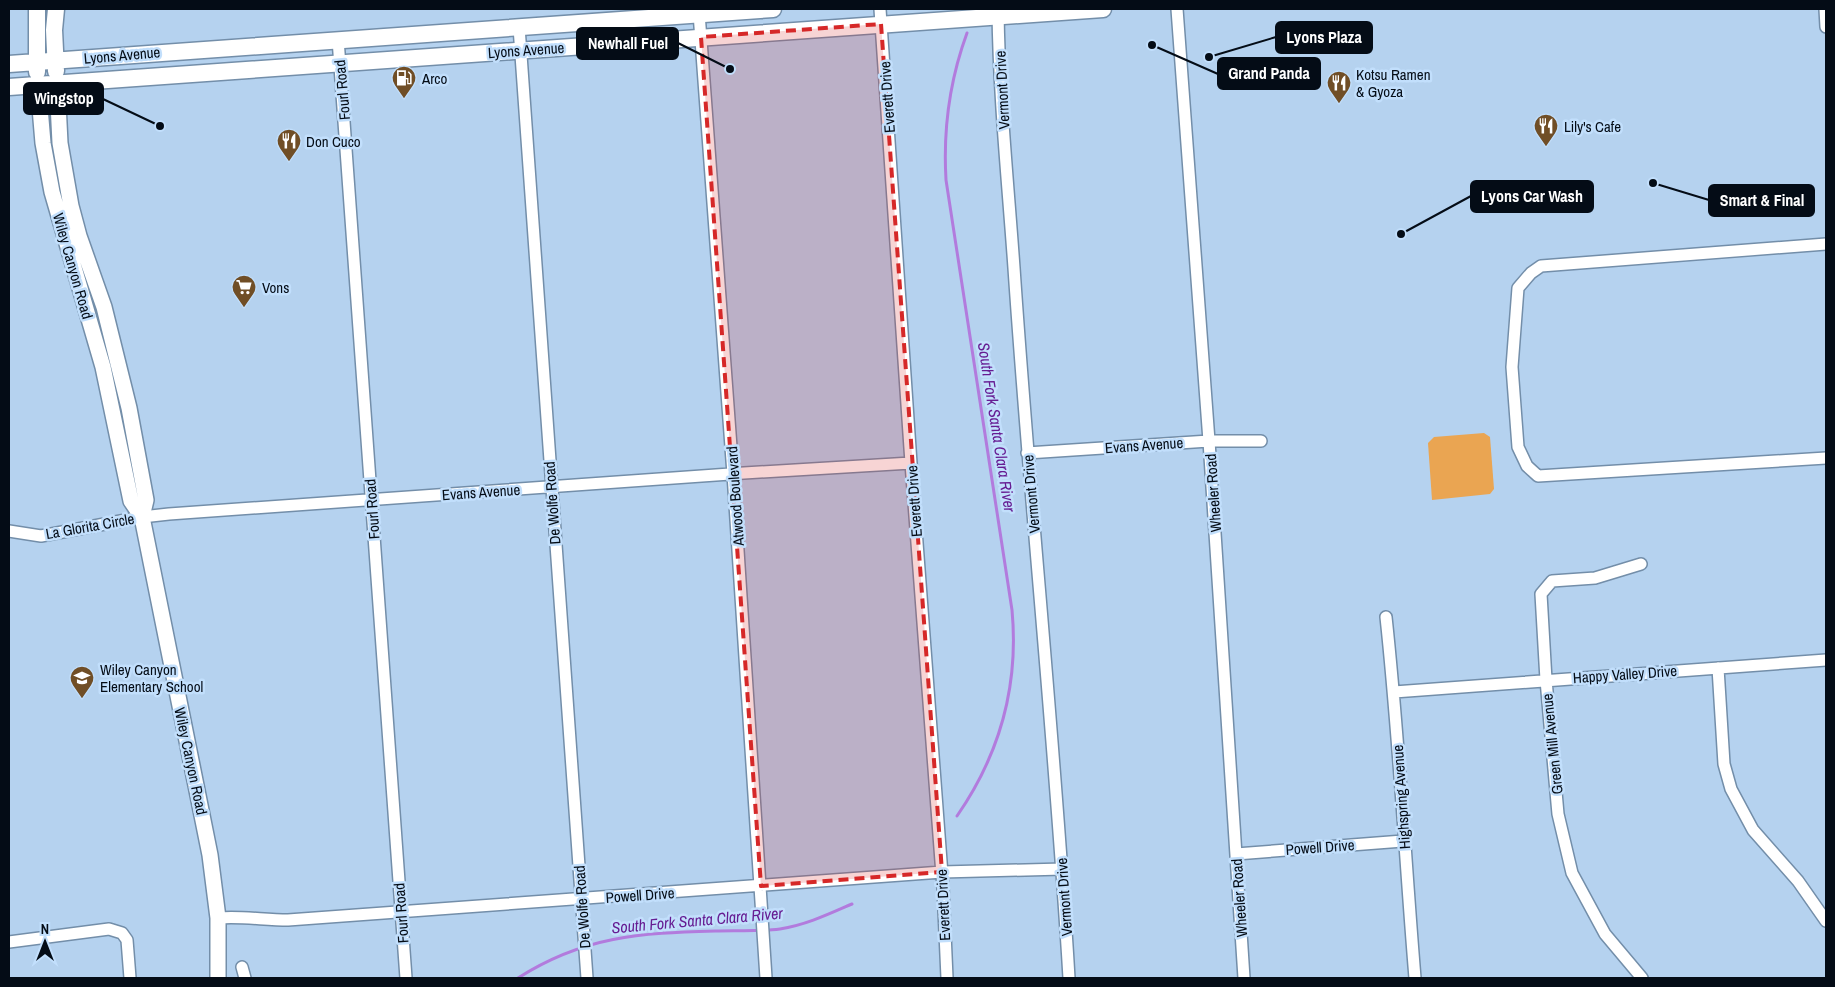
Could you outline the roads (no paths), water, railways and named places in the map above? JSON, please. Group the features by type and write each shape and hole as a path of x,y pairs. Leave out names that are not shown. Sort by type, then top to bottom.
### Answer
{"main road":[{"name":"Wiley Canyon Road","path":"37,9 38,84"},
{"name":"Wiley Canyon Road","path":"56,9 57,83"},
{"name":"Lyons Avenue","path":"9,64 773,9"},
{"name":"Lyons Avenue","path":"9,87 701,37 881,16 1103,9"},
{"path":"226,71 230,63 237,58 278,54 310,41"}],"street":[{"name":"Wheeler Road","path":"1177,9 1209,441 1244,978"},
{"path":"1825,9 1826,27"},
{"name":"Atwood Boulevard","path":"699,13 734,474 766,978"},
{"name":"Vermont Drive","path":"998,13 1002,109 1027,453 1062,868 1069,978"},
{"name":"Everett Drive","path":"881,16 911,463 942,872 947,978"},
{"name":"De Wolfe Road","path":"519,27 587,978"},
{"name":"Fourl Road","path":"338,39 406,978"},
{"name":"Wiley Canyon Road","path":"57,83 60,143 72,206 79,236 104,307 133,429 146,500 142,517"},
{"name":"Wiley Canyon Road","path":"38,84 43,142 54,200 103,367 131,501 142,517 207,837 218,918 218,978"},
{"path":"1826,244 1541,266 1531,273 1518,288 1512,367 1518,447 1527,466 1538,476 1826,458"},
{"path":"96,344 112,338"},
{"path":"116,432 133,429"},
{"name":"Evans Avenue","path":"1027,453 1209,441 1261,441"},
{"name":"Evans Avenue","path":"142,517 911,463"},
{"path":"123,466 140,464"},
{"name":"La Glorita Circle","path":"9,531 41,536 142,517"},
{"name":"Green Mill Avenue","path":"1641,564 1595,578 1552,581 1541,594 1546,680 1558,814 1572,873 1605,934 1642,978"},
{"name":"Highspring Avenue","path":"1386,617 1394,692 1415,978"},
{"name":"Happy Valley Drive","path":"1394,692 1826,660"},
{"path":"1718,668 1724,764 1731,789 1753,830 1798,881 1826,920"},
{"name":"Powell Drive","path":"1236,854 1404,841"},
{"name":"Powell Drive","path":"218,918 246,916 288,920 942,872 1062,868"},
{"path":"9,942 109,929 122,933 127,940 130,978"}],"waterway":[{"name":"South Fork Santa Clara River","path":"957,816 985,768 1003,718 1009,692 1013,638 1012,610 946,180 945,142 949,106 956,69 967,33"},
{"name":"South Fork Santa Clara River","path":"518,978 542,964 590,945 662,933 780,929 808,922 852,904"}],"place":[{"name":"Grand Panda","path":"1152,45"},
{"name":"Lyons Plaza","path":"1209,57"},
{"name":"Newhall Fuel","path":"730,69"},
{"name":"Arco","path":"404,99"},
{"name":"Kotsu Ramen & Gyoza","path":"1339,104"},
{"name":"Wingstop","path":"160,126"},
{"name":"Lily's Cafe","path":"1546,147"},
{"name":"Don Cuco","path":"289,162"},
{"name":"Smart & Final","path":"1653,183"},
{"name":"Lyons Car Wash","path":"1401,234"},
{"name":"Vons","path":"244,308"},
{"name":"Wiley Canyon Elementary School","path":"82,699"}]}
